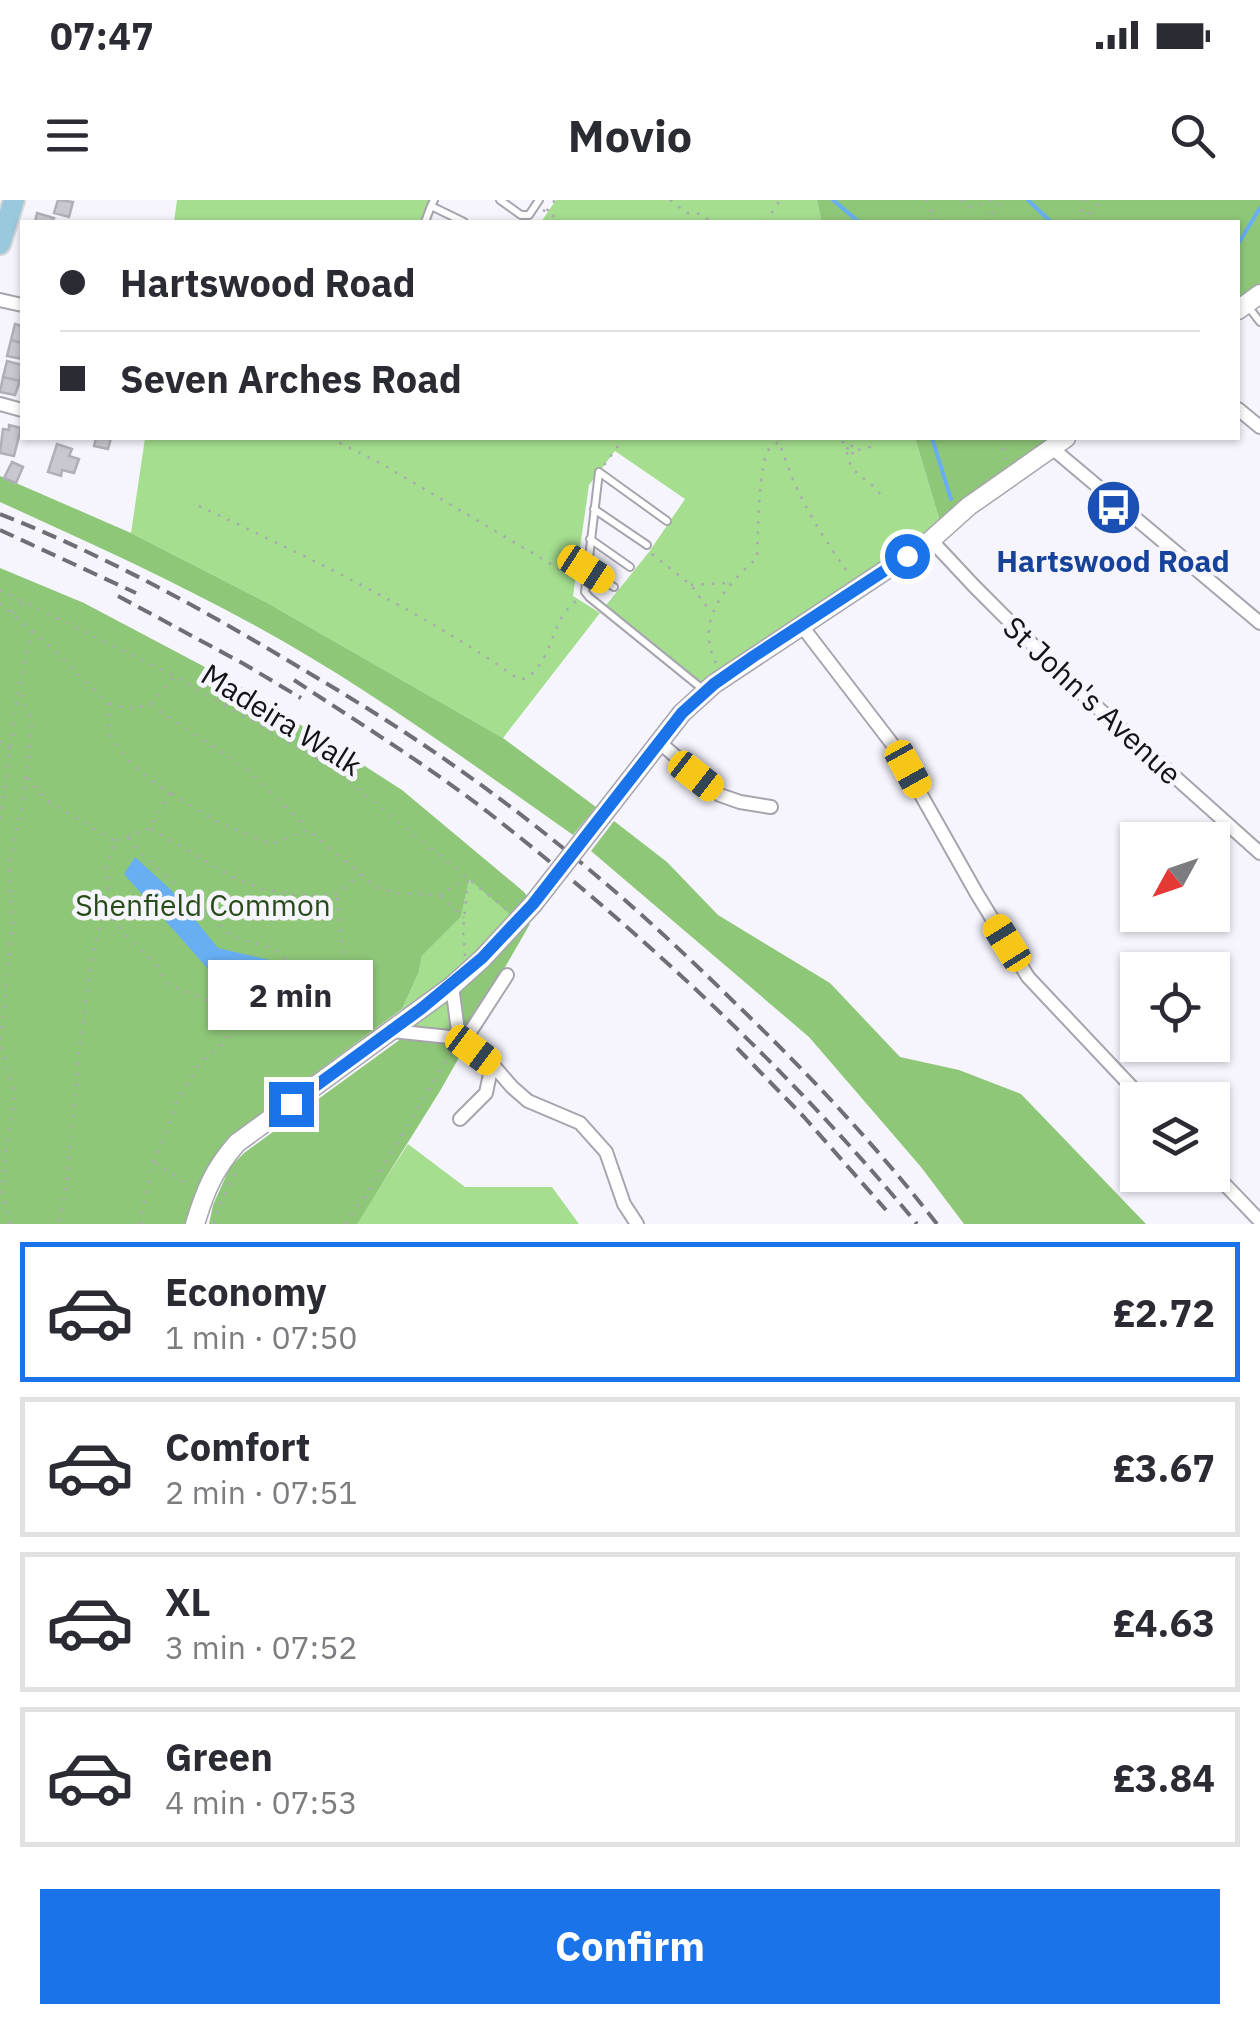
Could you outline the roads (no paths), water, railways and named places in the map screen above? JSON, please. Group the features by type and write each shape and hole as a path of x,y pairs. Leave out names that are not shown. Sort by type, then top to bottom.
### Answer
{"main road":[{"path":"0,244 14,200"}],"street":[{"path":"1240,411 1260,427"},
{"path":"195,1224 220,1162 237,1143 459,980 533,904 682,713 724,678 931,540 969,506 1059,442 1260,623"},
{"name":"St John's Avenue","path":"931,540 1040,653 1223,822"},
{"path":"801,625 893,745 1028,977 1127,1082"},
{"path":"658,741 720,795 771,808"},
{"name":"St John's Avenue","path":"1230,828 1260,853"},
{"path":"461,1040 507,975"},
{"path":"459,980 461,1040"},
{"path":"392,1031 461,1040 492,1064 528,1101 580,1123 606,1152 624,1204 637,1224"},
{"path":"460,1119 486,1094 492,1064"},
{"path":"1230,1190 1260,1221"}],"lane":[{"path":"504,201 523,216 537,202"},
{"path":"432,203 461,220"},
{"path":"1248,303 1260,322"},
{"path":"667,521 599,472 584,587 595,602 706,692"},
{"path":"594,509 648,548"},
{"path":"590,539 630,567"},
{"path":"586,569 614,587"}],"water":[{"path":"135,857 171,890 218,948 270,960 285,980 273,999 255,1001 224,987 124,874"}],"waterway":[{"path":"833,200 857,220"},
{"path":"1028,200 1049,220"},
{"path":"1240,241 1260,208"},
{"path":"933,440 951,499"}],"railway":[{"path":"0,514 106,561 243,634 398,728 515,810 627,902 760,1027 864,1137 937,1224"},
{"path":"0,530 136,593"},
{"path":"118,596 301,698"},
{"path":"294,680 465,795 604,907 767,1059 917,1224"},
{"path":"737,1048 886,1210"}],"place":[{"name":"Hartswood Road","path":"1113,508"}],"park label":[{"name":"Shenfield Common","path":"203,904"}]}
